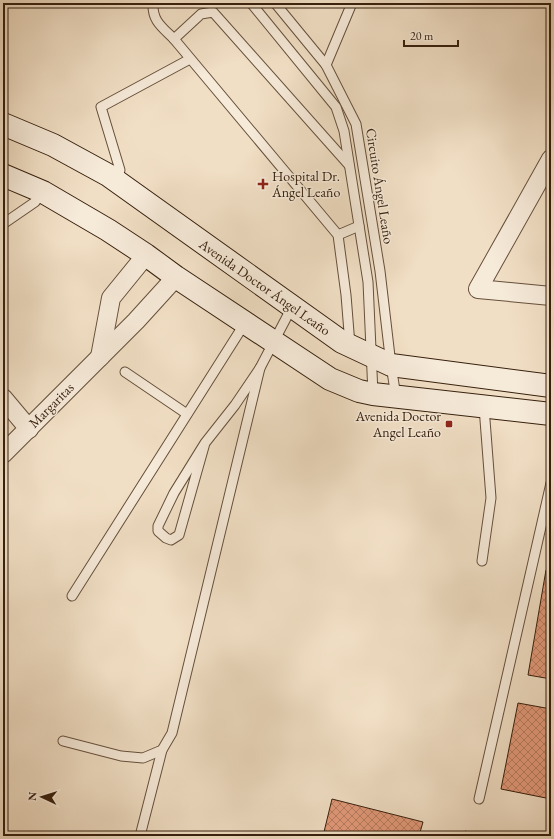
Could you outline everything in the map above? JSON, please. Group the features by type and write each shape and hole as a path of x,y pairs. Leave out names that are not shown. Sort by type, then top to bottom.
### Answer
{"street":[{"name":"Avenida Doctor Ángel Leaño","path":"3,124 53,145 108,175 342,342 381,360 551,386"},
{"path":"551,159 478,289 551,296"},
{"path":"3,175 43,192 146,254 176,276 330,380 358,391 373,394 551,414"},
{"path":"100,357 111,298 146,254"},
{"name":"Margaritas","path":"3,454 136,321 176,276"},
{"path":"3,398 29,428"}],"lane":[{"path":"153,3 153,12 156,21 174,39 338,235 346,294 350,345"},
{"path":"251,3 336,107 344,131 381,360 373,394"},
{"name":"Circuito Ángel Leaño","path":"275,3 326,65 356,124 380,271 381,360 396,397"},
{"path":"326,65 352,3"},
{"path":"174,39 201,14 212,12 349,165"},
{"path":"117,182 120,170 101,108 190,58"},
{"path":"3,224 35,202 43,192"},
{"path":"338,235 359,226"},
{"path":"205,443 179,535 170,540 158,531 158,526 174,493 205,443 235,405 260,368 292,306"},
{"path":"72,596 245,322"},
{"path":"140,836 162,750 172,733 260,368"},
{"path":"125,372 187,414"},
{"path":"235,405 250,410"},
{"path":"482,561 491,498 484,407"},
{"path":"479,799 551,483"},
{"path":"63,741 121,756 143,758 162,750"}],"building":[{"path":"546,570 551,571 551,679 528,675"},
{"path":"518,703 551,709 551,799 501,789"},
{"path":"332,799 423,822 419,836 323,836"},
{"path":"465,831 482,836 463,836"}],"place":[{"name":"Hospital Dr. Ángel Leaño","path":"263,184"},
{"name":"Avenida Doctor Angel Leaño","path":"449,424"}]}
